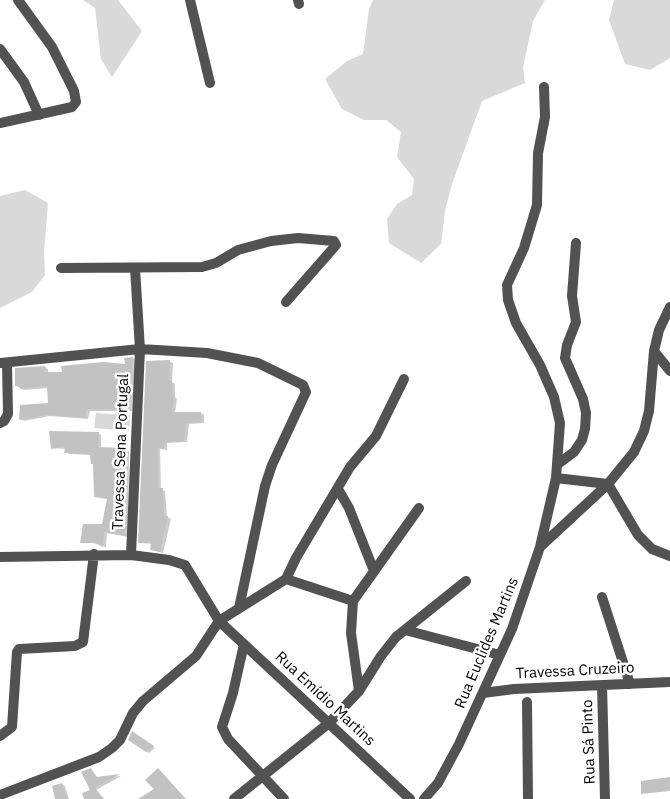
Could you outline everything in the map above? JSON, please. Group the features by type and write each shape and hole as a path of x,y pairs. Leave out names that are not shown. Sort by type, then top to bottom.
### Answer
{"street":[{"path":"0,123 72,107 76,96 60,60 18,0"},
{"path":"190,0 210,83"},
{"path":"0,50 24,82 38,115"},
{"name":"Rua Euclides Martins","path":"424,799 438,783 483,693 512,629 540,547 556,478 560,423 554,397 510,309 507,285 533,226 537,206 538,153 545,117 544,87"},
{"path":"61,268 209,266 238,250 271,241 298,238 334,240 336,245 286,302"},
{"path":"558,464 574,452 582,440 585,429 586,413 583,399 565,358 567,345 576,322 572,296 576,243"},
{"name":"Travessa Sena Portugal","path":"131,555 140,349 135,268"},
{"path":"540,547 608,484 634,452 644,431 649,411 654,351 660,330 670,307"},
{"path":"0,423 4,421 8,414 3,363 140,349 233,356 258,362 300,383 306,392 272,465 239,608"},
{"path":"654,351 670,371"},
{"path":"0,795 99,757 112,748 120,740 132,713 143,701 196,656 220,621 286,579 296,558 350,467 376,436 404,379"},
{"path":"556,478 608,484"},
{"path":"608,484 638,535 652,549 670,556"},
{"path":"338,489 349,508 374,571"},
{"path":"359,691 351,633 353,601 419,508"},
{"path":"0,736 12,727 16,656 19,650 75,646 82,642 94,554"},
{"name":"Rua Emídio Martins","path":"0,557 94,554 131,555 169,560 185,565 220,621 410,799"},
{"path":"286,579 353,601"},
{"path":"234,799 329,723 359,691 381,656 405,630 466,581"},
{"path":"602,597 630,684"},
{"path":"405,630 500,655"},
{"path":"244,644 233,694 222,728 228,739 284,799"},
{"name":"Travessa Cruzeiro","path":"483,693 514,689 670,682"},
{"name":"Rua Sá Pinto","path":"602,685 606,799"},
{"path":"527,702 528,799"}],"shaded area":[{"path":"83,0 118,0 142,31 112,77 101,59 95,8"},
{"path":"373,0 545,0 533,21 523,67 525,83 482,101 452,184 445,211 441,244 421,263 389,243 387,219 397,204 412,195 414,179 397,157 401,132 386,120 364,120 342,109 325,79 347,61 363,54 369,9"},
{"path":"614,0 670,0 670,58 650,70 625,64 609,20"},
{"path":"25,190 48,203 44,252 45,275 32,292 0,308 0,196"},
{"path":"96,413 130,415 129,431 94,428"}],"building":[{"path":"133,357 129,410 87,409 85,418 46,415 19,420 20,405 48,403 47,386 20,389 20,386 15,386 15,368 45,366 45,372 62,372 61,366 103,362 125,364 124,358"},
{"path":"170,360 169,380 172,381 172,395 174,396 172,412 201,412 201,422 186,423 184,441 164,442 164,449 158,448 158,488 163,488 164,516 168,516 160,552 150,550 151,543 138,543 146,361"},
{"path":"49,431 99,432 98,447 126,448 125,536 104,532 103,547 95,543 80,543 83,524 102,524 107,499 94,497 93,464 91,464 90,454 64,453 65,447 51,449"},
{"path":"132,731 154,746 146,752 128,740"},
{"path":"91,768 96,777 120,774 93,789 95,788 104,799 84,799 82,793 90,790 81,772"},
{"path":"158,768 186,799 138,799 154,789 145,780"},
{"path":"670,777 670,791 641,794 641,781"},
{"path":"62,783 67,799 55,799 52,786"}]}
